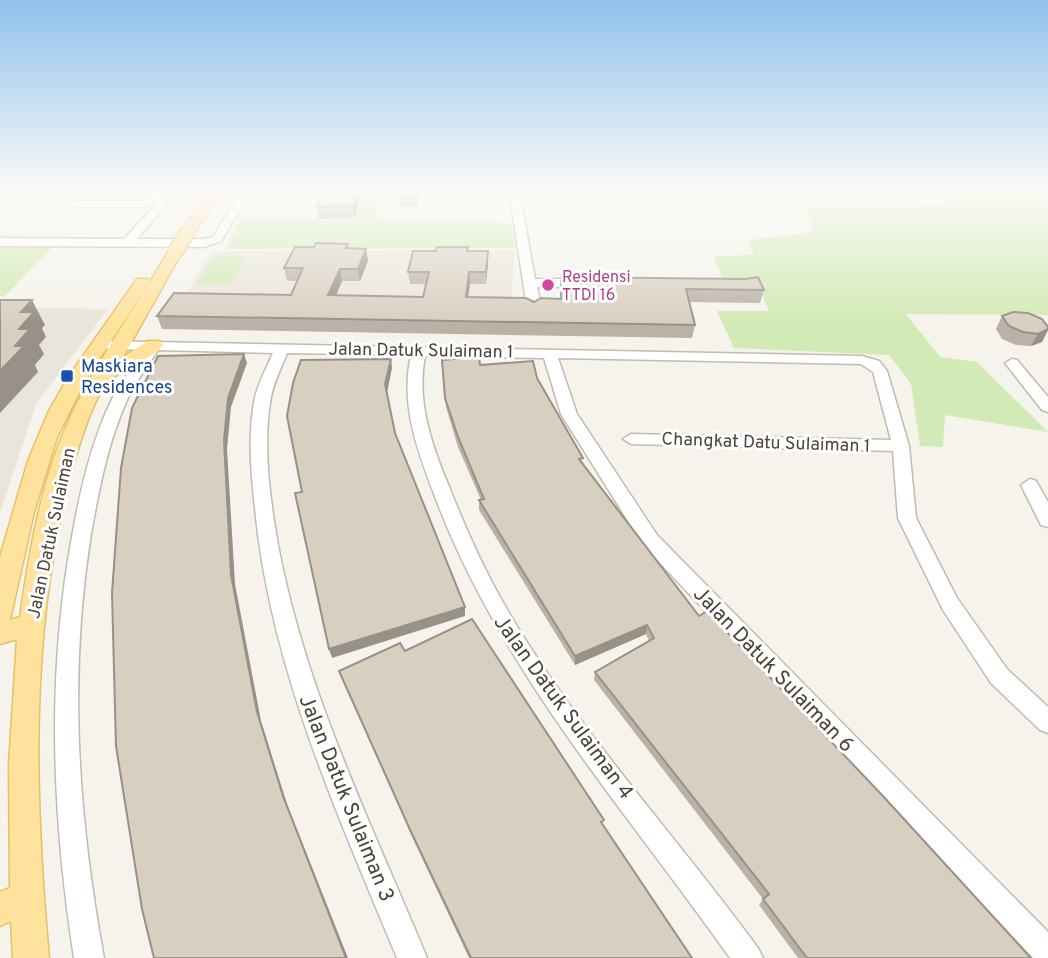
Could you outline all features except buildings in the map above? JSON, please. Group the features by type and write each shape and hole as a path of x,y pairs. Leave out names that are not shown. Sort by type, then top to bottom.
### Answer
{"main road":[{"name":"Jalan Datuk Sulaiman","path":"1,608 30,484 59,410 111,345 180,235"},
{"name":"Jalan Datuk Sulaiman","path":"31,958 13,904 32,611 55,492 70,441 100,381 111,345"},
{"path":"100,381 119,365 149,353"},
{"path":"0,546 20,523"},
{"path":"1,608 32,611"},
{"path":"0,633 32,611"}],"street":[{"path":"128,242 134,235"},
{"path":"0,242 204,243 217,239 220,235"},
{"path":"522,235 534,308"},
{"path":"530,283 596,284"},
{"name":"Jalan Datuk Sulaiman 1","path":"111,345 149,353 282,348 742,355 862,360 874,364 880,371 901,446"},
{"name":"Jalan Datuk Sulaiman 3","path":"282,348 263,399 258,440 260,485 273,578 300,680 332,772 412,958"},
{"name":"Jalan Datuk Sulaiman 4","path":"419,350 413,389 419,423 460,541 492,607 531,668 748,958"},
{"name":"Jalan Datuk Sulaiman 6","path":"549,352 569,414 650,540 1048,953"},
{"name":"Jalan Datuk Sulaiman","path":"89,958 78,900 64,767 66,642 75,564 94,470 120,400 149,353"},
{"path":"1012,363 1048,407"},
{"name":"Changkat Datu Sulaiman 1","path":"631,439 901,446"},
{"path":"901,446 906,517 950,604 999,676 1048,722"},
{"path":"1030,485 1048,520"}],"shaded area":[{"path":"515,250 511,304 184,299 211,251"},
{"path":"0,307 108,309 36,404 0,513"}],"green space":[{"path":"233,235 513,235 516,248 226,249"},
{"path":"792,235 1048,235 1048,315 906,314 940,357 977,362 1048,432 945,415 943,447 920,446 911,384 889,355 734,348 717,311 769,311 756,281 723,280 713,256 753,255 748,240"},
{"path":"55,244 5,296 0,296 0,245"},
{"path":"214,256 247,256 231,284 196,284"}],"place":[{"name":"Residensi TTDI 16","path":"548,285"},
{"name":"Maskiara Residences","path":"67,376"}]}
